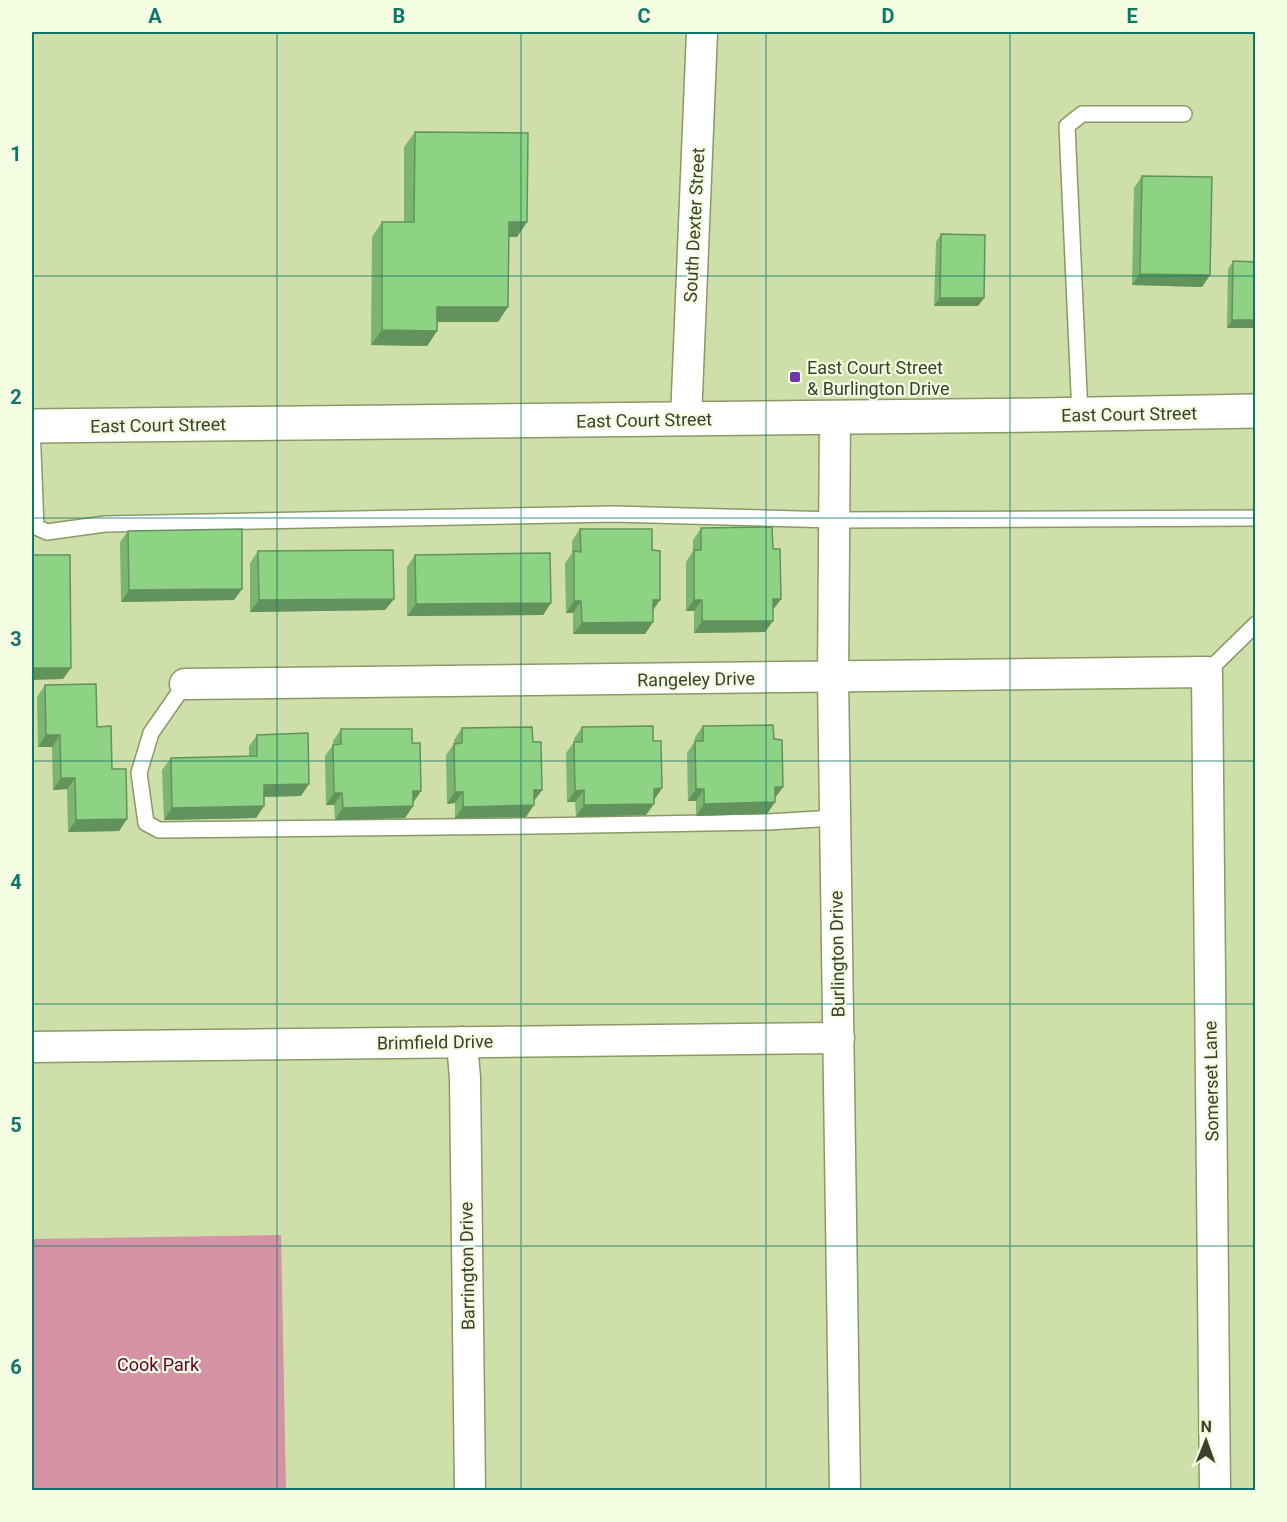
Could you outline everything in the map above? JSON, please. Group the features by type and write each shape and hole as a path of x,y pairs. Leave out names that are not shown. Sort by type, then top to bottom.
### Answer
{"street":[{"name":"South Dexter Street","path":"686,419 702,32"},
{"name":"East Court Street","path":"32,426 1080,415 1256,411"},
{"name":"Burlington Drive","path":"835,417 833,678 845,1491"},
{"name":"Rangeley Drive","path":"185,684 1207,672"},
{"name":"Somerset Lane","path":"1207,672 1215,1491"},
{"name":"Brimfield Drive","path":"32,1047 838,1038"},
{"name":"Barrington Drive","path":"462,1042 465,1078 470,1491"}],"lane":[{"path":"1080,415 1067,126 1082,114 1184,114"},
{"path":"32,426 36,527 47,532 105,524 601,514 835,520 1256,518"},
{"path":"1207,672 1256,624"},
{"path":"185,684 151,733 139,773 146,823 159,830 547,826 768,822 835,818"}],"green space":[{"name":"Cook Park","path":"281,1235 286,1490 32,1490 32,1239"}],"building":[{"path":"415,132 528,133 527,222 509,222 508,307 437,307 437,331 382,330 382,222 414,222"},
{"path":"1142,176 1212,177 1210,275 1140,274"},
{"path":"941,234 985,235 984,298 940,298"},
{"path":"1233,261 1256,262 1256,320 1232,320"},
{"path":"772,527 773,549 780,549 781,599 773,599 773,621 702,621 702,600 694,600 694,550 701,550 701,528"},
{"path":"242,529 242,589 129,590 128,531"},
{"path":"580,529 652,529 652,550 660,551 660,600 653,600 653,622 582,623 581,601 574,601 574,551 581,552"},
{"path":"393,550 394,599 259,600 258,551"},
{"path":"550,553 551,603 416,604 415,555"},
{"path":"32,555 70,555 71,668 32,668"},
{"path":"96,684 97,727 111,726 112,769 126,769 127,819 76,820 75,778 61,778 60,735 46,735 45,685"},
{"path":"773,725 774,739 782,740 783,787 775,787 775,802 704,804 704,789 696,789 695,741 703,741 703,726"},
{"path":"653,726 653,741 661,741 662,788 654,789 654,804 584,805 584,790 575,791 574,742 582,742 582,727"},
{"path":"532,727 533,742 541,742 542,790 534,790 534,805 463,807 463,792 455,792 454,744 462,743 462,728"},
{"path":"341,729 412,729 412,743 420,743 421,791 413,791 413,806 343,808 342,793 334,793 333,745 341,744"},
{"path":"308,733 309,784 264,785 264,806 172,808 171,758 257,756 257,735"}],"place":[{"name":"East Court Street & Burlington Drive","path":"795,377"}]}
